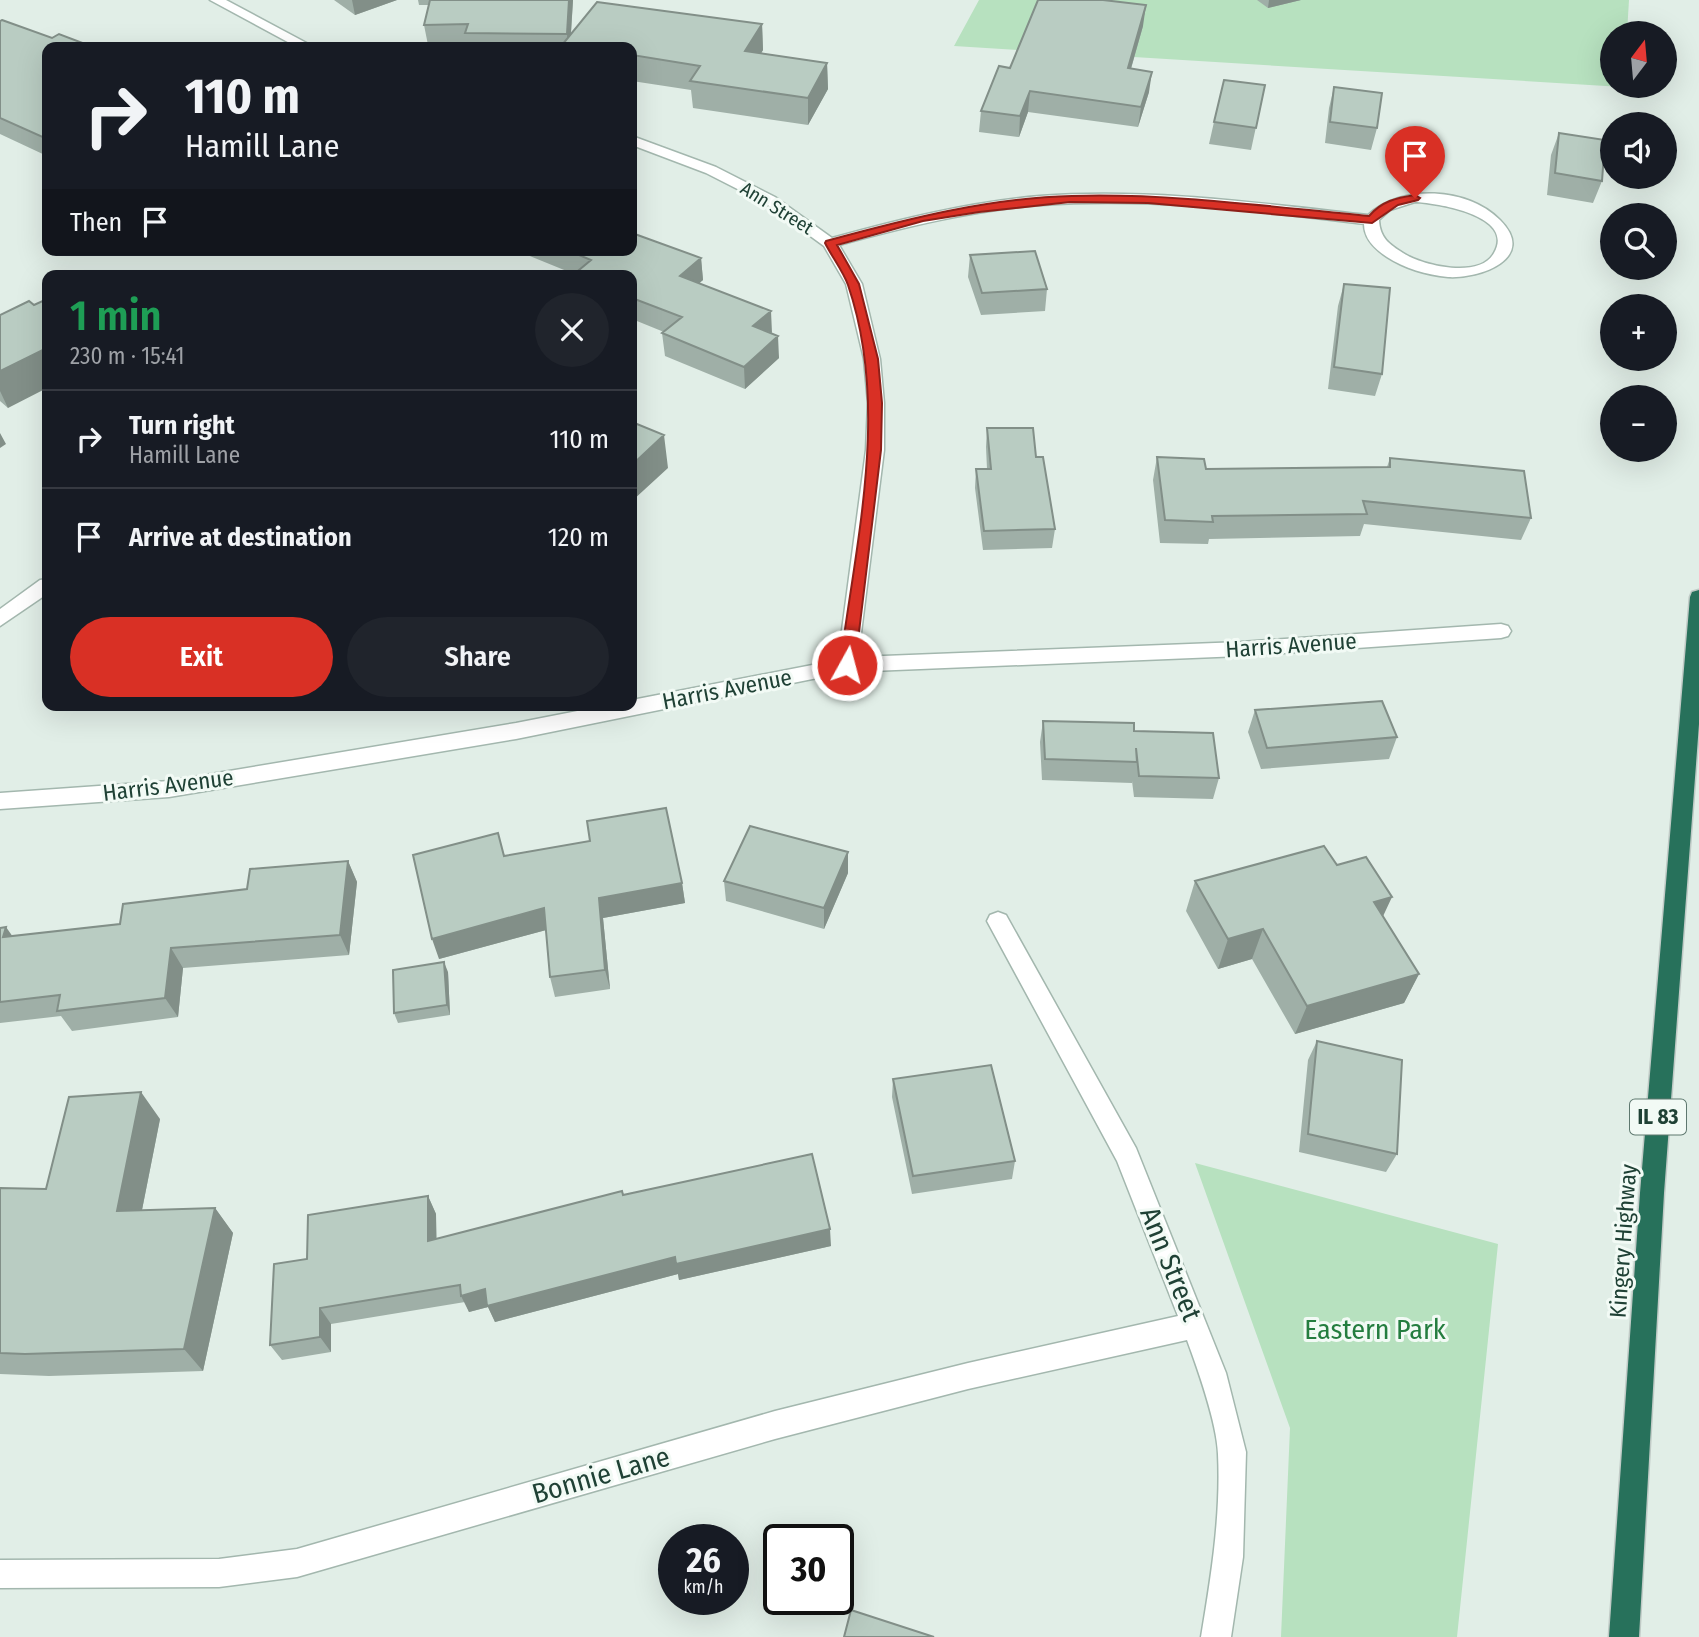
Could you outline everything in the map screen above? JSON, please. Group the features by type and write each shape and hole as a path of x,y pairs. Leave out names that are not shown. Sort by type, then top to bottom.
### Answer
{"highway":[{"name":"Kingery Highway","path":"1624,1637 1653,1193 1699,597"}],"street":[{"path":"216,0 297,42"},
{"name":"Ann Street","path":"637,142 686,159 770,200 831,243 853,284 872,359 876,403 875,450 847,665"},
{"path":"1437,198 1458,203 1486,216 1504,233 1506,245 1502,256 1490,265 1473,271 1430,270 1399,259 1377,243 1371,231 1372,220 1381,209 1395,202 1437,198"},
{"path":"831,243 922,218 979,208 1070,199 1148,199 1372,220"},
{"path":"0,619 42,589"},
{"name":"Harris Avenue","path":"637,707 847,665 1241,649 1502,631"},
{"name":"Harris Avenue","path":"0,801 183,786 516,731 616,711"},
{"name":"Ann Street","path":"998,921 1127,1156 1213,1373 1232,1452 1229,1557 1216,1637"},
{"name":"Bonnie Lane","path":"0,1574 219,1573 297,1563 775,1425 968,1376 1196,1325"}],"green space":[{"path":"979,0 1629,0 1628,21 1600,21 1600,86 954,46"},
{"name":"Eastern Park","path":"1195,1163 1498,1244 1457,1637 1281,1637 1290,1428"}],"building":[{"path":"430,0 569,0 567,34 465,33 468,24 424,25"},
{"path":"1038,0 1103,0 1146,5 1128,68 1152,72 1141,107 1030,91 1020,116 981,111 999,66 1010,68"},
{"path":"597,2 762,24 745,51 827,63 808,98 690,81 700,66 637,56 637,42 564,42"},
{"path":"0,21 52,38 59,34 80,42 42,42 42,137 0,118"},
{"path":"1224,80 1265,85 1256,128 1214,122"},
{"path":"1334,87 1382,93 1377,128 1330,122"},
{"path":"1559,133 1600,139 1600,181 1555,173"},
{"path":"637,235 701,258 680,276 771,311 753,326 778,336 744,367 662,333 682,317 637,300 637,270 579,270 591,260 581,256 637,256"},
{"path":"1035,251 1047,289 982,293 970,255"},
{"path":"1344,284 1390,288 1382,374 1334,367"},
{"path":"29,301 34,305 42,301 42,350 0,371 0,315"},
{"path":"637,424 664,435 637,460"},
{"path":"987,428 1033,428 1036,457 1043,457 1055,529 984,531 976,469 991,469"},
{"path":"1157,457 1204,459 1206,469 1390,467 1390,458 1524,471 1531,518 1363,501 1367,514 1212,516 1213,522 1165,520"},
{"path":"1382,701 1397,737 1267,748 1255,710"},
{"path":"1043,721 1134,723 1134,731 1213,733 1219,778 1139,776 1136,748 1137,762 1045,759"},
{"path":"666,808 682,883 599,898 605,970 550,977 544,908 432,939 413,855 498,833 504,856 590,841 587,821"},
{"path":"750,826 848,852 824,908 724,881"},
{"path":"1324,846 1337,865 1366,857 1392,897 1374,902 1419,974 1307,1006 1263,929 1228,939 1195,881"},
{"path":"348,861 340,935 171,948 165,998 57,1011 60,995 0,1002 0,928 6,927 3,937 120,924 123,904 247,889 250,869"},
{"path":"444,962 447,1005 394,1013 393,970"},
{"path":"1317,1041 1402,1060 1397,1154 1308,1134"},
{"path":"991,1065 1015,1161 913,1176 893,1079"},
{"path":"141,1092 117,1211 215,1208 184,1349 0,1353 0,1188 46,1189 69,1097"},
{"path":"812,1154 830,1229 676,1264 675,1257 487,1306 485,1289 461,1296 460,1285 320,1308 320,1337 270,1345 274,1264 307,1259 308,1215 428,1196 428,1241 622,1191 623,1195"},
{"path":"854,1611 934,1637 844,1637 850,1615 854,1615"}],"route":[{"path":"847,665 875,450 876,403 872,359 853,284 831,243 922,218 979,208 1070,199 1148,199 1372,220 1381,209 1395,202 1415,198"}]}
